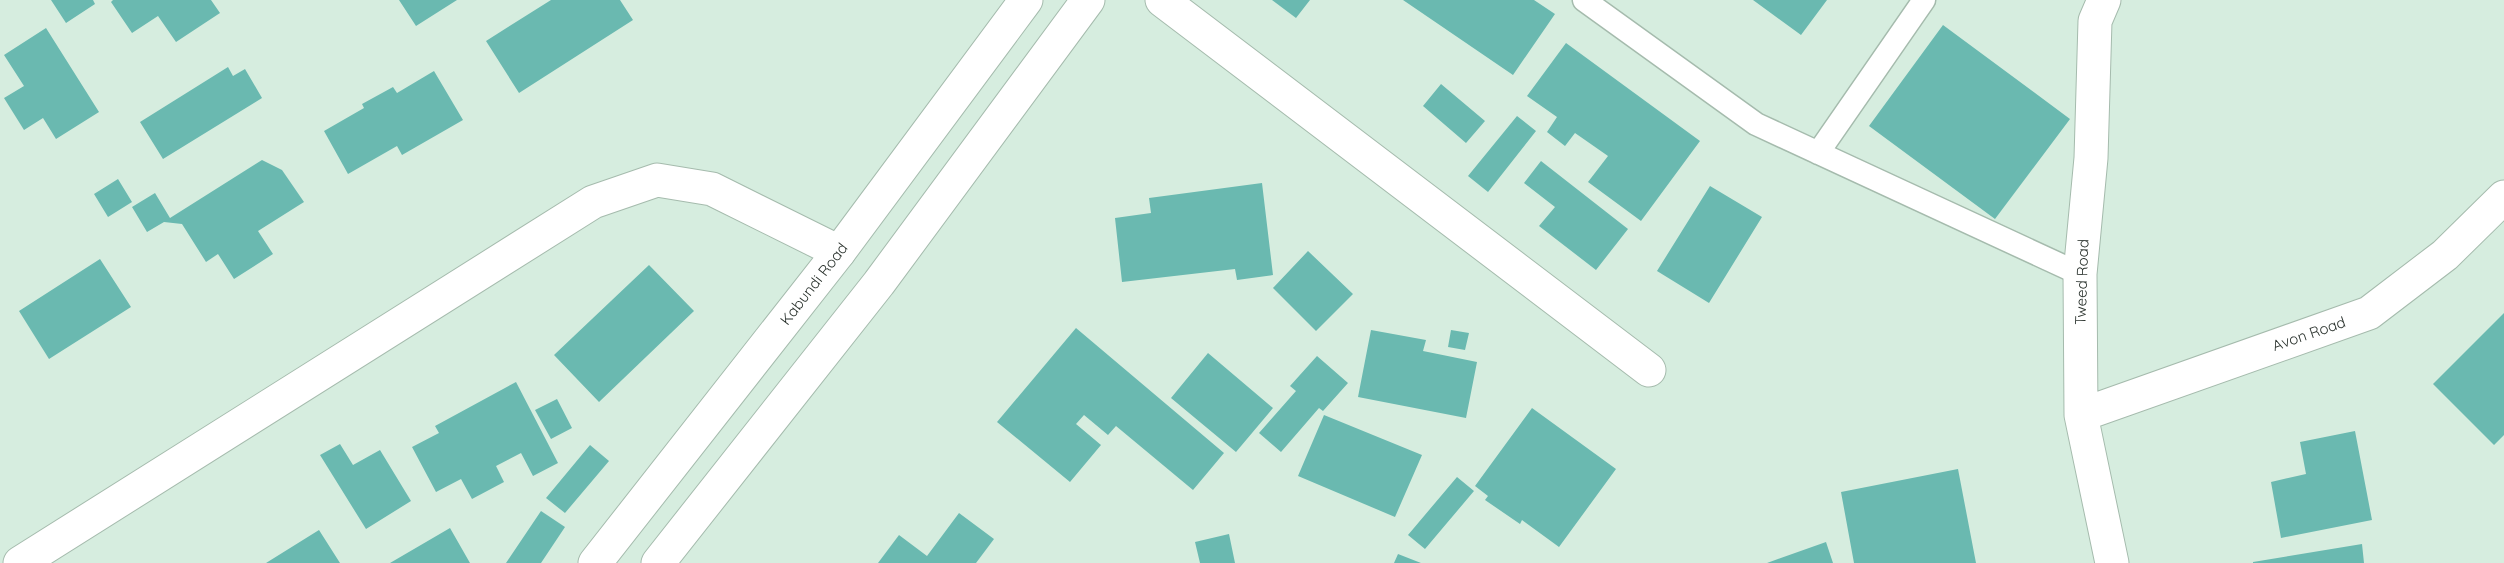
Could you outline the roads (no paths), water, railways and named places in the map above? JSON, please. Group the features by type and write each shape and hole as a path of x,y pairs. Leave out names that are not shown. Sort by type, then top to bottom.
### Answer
{"street":[{"name":"Kabundi Road","path":"595,563 839,252 1026,0"},
{"path":"658,563 879,283 1088,0"},
{"path":"1162,0 1649,370"},
{"name":"Tweed Road","path":"2104,0 2096,21 2091,158 2080,274 2081,414 2112,563"},
{"path":"20,563 593,202 657,180 712,189 839,252"},
{"name":"Avon Road","path":"2081,414 2369,313 2445,255 2504,196"}],"lane":[{"path":"1584,0 1756,124 2080,274"},
{"path":"1818,153 1923,0"}]}
